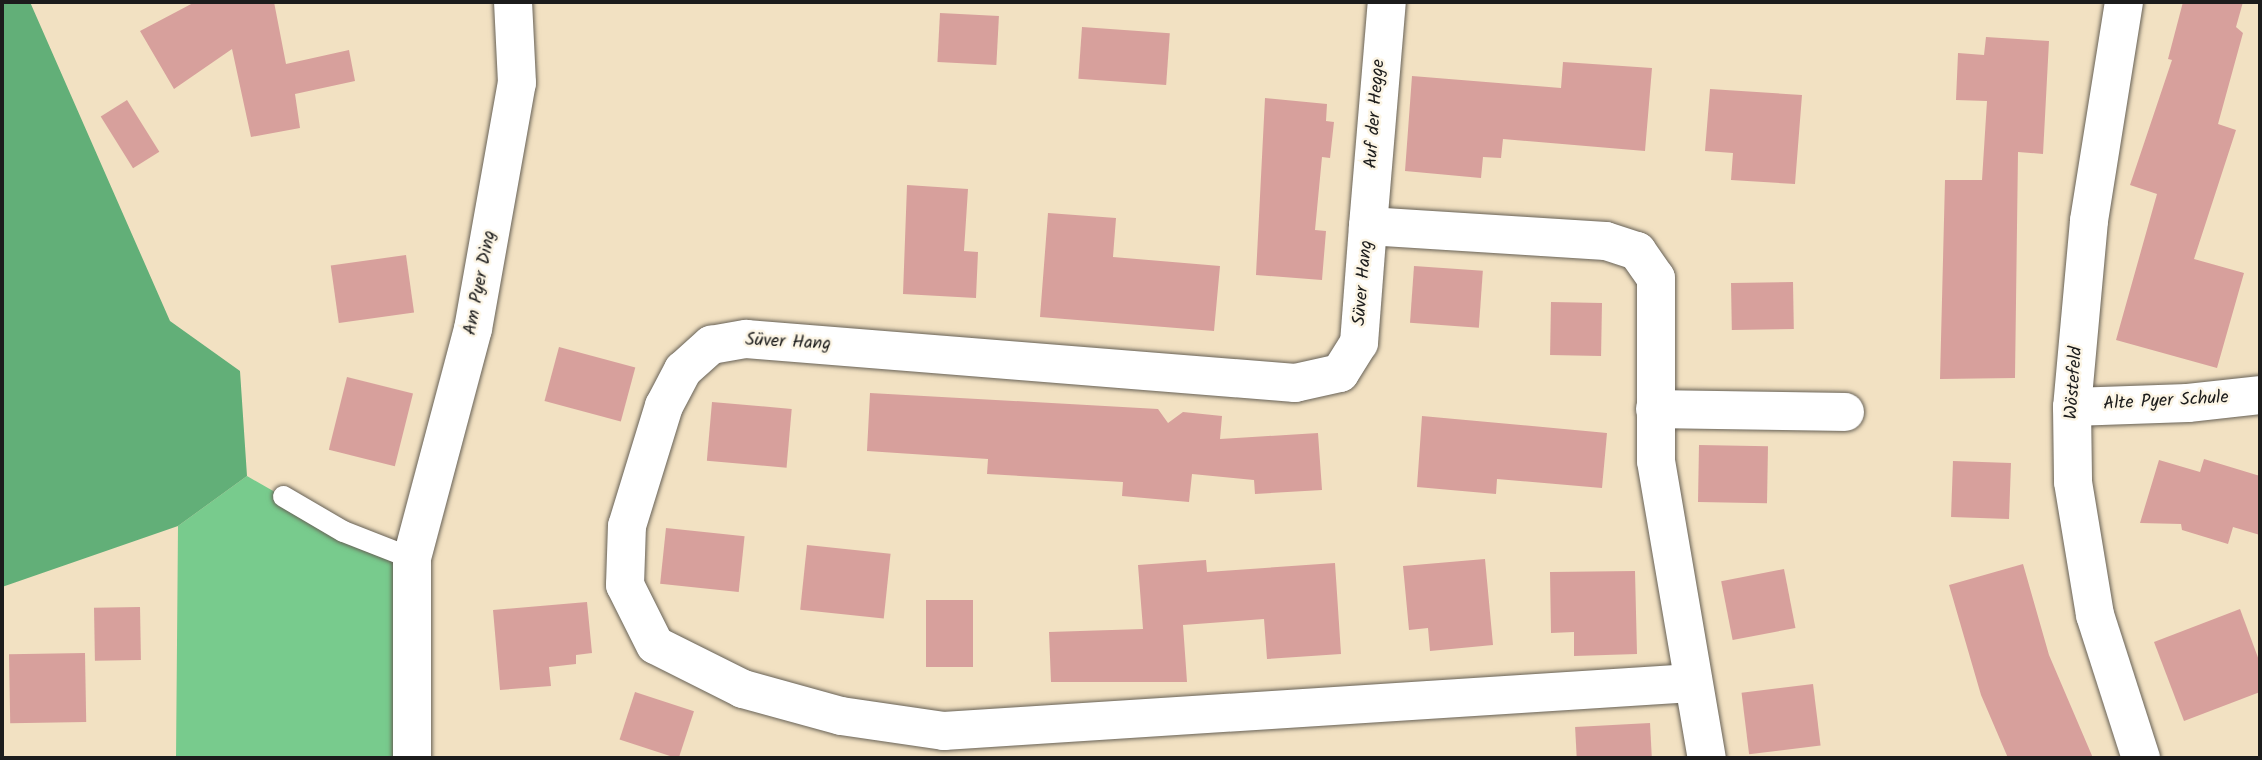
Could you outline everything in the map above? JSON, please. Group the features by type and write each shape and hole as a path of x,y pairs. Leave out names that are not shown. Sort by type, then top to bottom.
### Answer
{"street":[{"name":"Am Pyer Ding","path":"412,758 412,558 473,329 517,83 513,2"},
{"name":"Auf der Hegge","path":"1368,226 1387,2"},
{"name":"Wöstefeld","path":"2124,2 2089,220 2072,407 2073,482 2095,615 2141,758"},
{"name":"Süver Hang","path":"1692,683 944,731 841,716 743,689 655,645 625,586 627,526 664,406 683,370 711,345 746,339 1295,383 1340,373 1359,343 1368,226 1606,241 1637,250 1656,278 1656,461 1707,758"},
{"name":"Alte Pyer Schule","path":"2072,407 2188,403 2260,395"},
{"path":"1655,409 1845,412"}],"lane":[{"path":"283,496 343,531 412,558"}],"green space":[{"path":"2,2 30,2 170,321 240,371 247,476 178,526 2,587"},
{"path":"247,476 343,531 412,558 412,758 176,758 178,526"}],"building":[{"path":"195,2 274,2 286,64 349,50 355,81 295,94 300,128 251,137 232,49 174,89 140,31"},
{"path":"2183,2 2243,2 2236,27 2243,33 2218,124 2236,130 2194,259 2244,273 2217,368 2116,340 2157,194 2130,185 2172,60 2168,59"},
{"path":"940,13 999,16 996,65 937,62"},
{"path":"1082,27 1170,33 1166,85 1078,79"},
{"path":"1986,37 2049,41 2043,154 2018,152 2015,378 1940,379 1945,180 1982,180 1987,101 1956,100 1958,53 1984,55"},
{"path":"1563,62 1652,68 1645,151 1503,139 1501,158 1483,157 1481,178 1405,171 1412,76 1561,88"},
{"path":"1710,89 1802,95 1795,184 1731,180 1733,153 1705,151"},
{"path":"1265,98 1327,104 1326,121 1334,122 1330,158 1322,157 1315,230 1326,231 1322,280 1256,275"},
{"path":"127,100 159,152 133,168 101,116"},
{"path":"907,185 968,189 964,251 978,252 976,298 903,294"},
{"path":"1048,213 1116,218 1113,257 1220,266 1214,331 1040,317"},
{"path":"406,255 414,312 339,323 331,266"},
{"path":"1414,266 1483,271 1479,328 1410,323"},
{"path":"1793,282 1794,329 1732,330 1731,283"},
{"path":"1551,302 1602,303 1601,356 1550,355"},
{"path":"559,347 635,367 621,422 545,401"},
{"path":"347,377 413,393 395,466 329,450"},
{"path":"870,393 1158,409 1168,423 1183,412 1222,416 1220,439 1318,433 1322,490 1255,494 1254,480 1192,474 1189,502 1122,496 1123,482 987,474 988,459 867,451"},
{"path":"712,402 792,409 787,468 707,461"},
{"path":"1422,416 1607,433 1602,488 1497,479 1496,494 1417,487"},
{"path":"1699,445 1768,446 1767,503 1698,502"},
{"path":"2204,459 2260,476 2260,535 2233,527 2228,544 2182,530 2181,524 2140,523 2159,460 2200,472"},
{"path":"1953,461 2011,463 2009,519 1951,517"},
{"path":"666,528 745,536 739,592 660,584"},
{"path":"807,545 891,554 884,618 800,610"},
{"path":"1485,559 1493,645 1430,651 1428,628 1409,630 1403,566"},
{"path":"1206,560 1207,572 1335,563 1341,654 1267,659 1264,619 1183,625 1187,682 1051,682 1049,632 1143,629 1138,565"},
{"path":"2023,564 2049,655 2093,758 2008,758 1981,695 1949,585"},
{"path":"1784,569 1795,628 1733,640 1721,581"},
{"path":"1635,571 1637,654 1574,656 1574,632 1551,633 1550,572"},
{"path":"926,600 973,600 973,667 926,667"},
{"path":"587,602 592,653 576,655 576,664 549,667 551,686 500,690 493,610"},
{"path":"140,607 141,660 95,661 94,608"},
{"path":"2240,609 2260,663 2260,692 2184,721 2154,642"},
{"path":"85,653 86,722 10,723 9,654"},
{"path":"1813,684 1821,746 1749,754 1742,693"},
{"path":"635,692 694,711 679,758 620,740"},
{"path":"1650,723 1652,758 1577,758 1575,727"}]}
